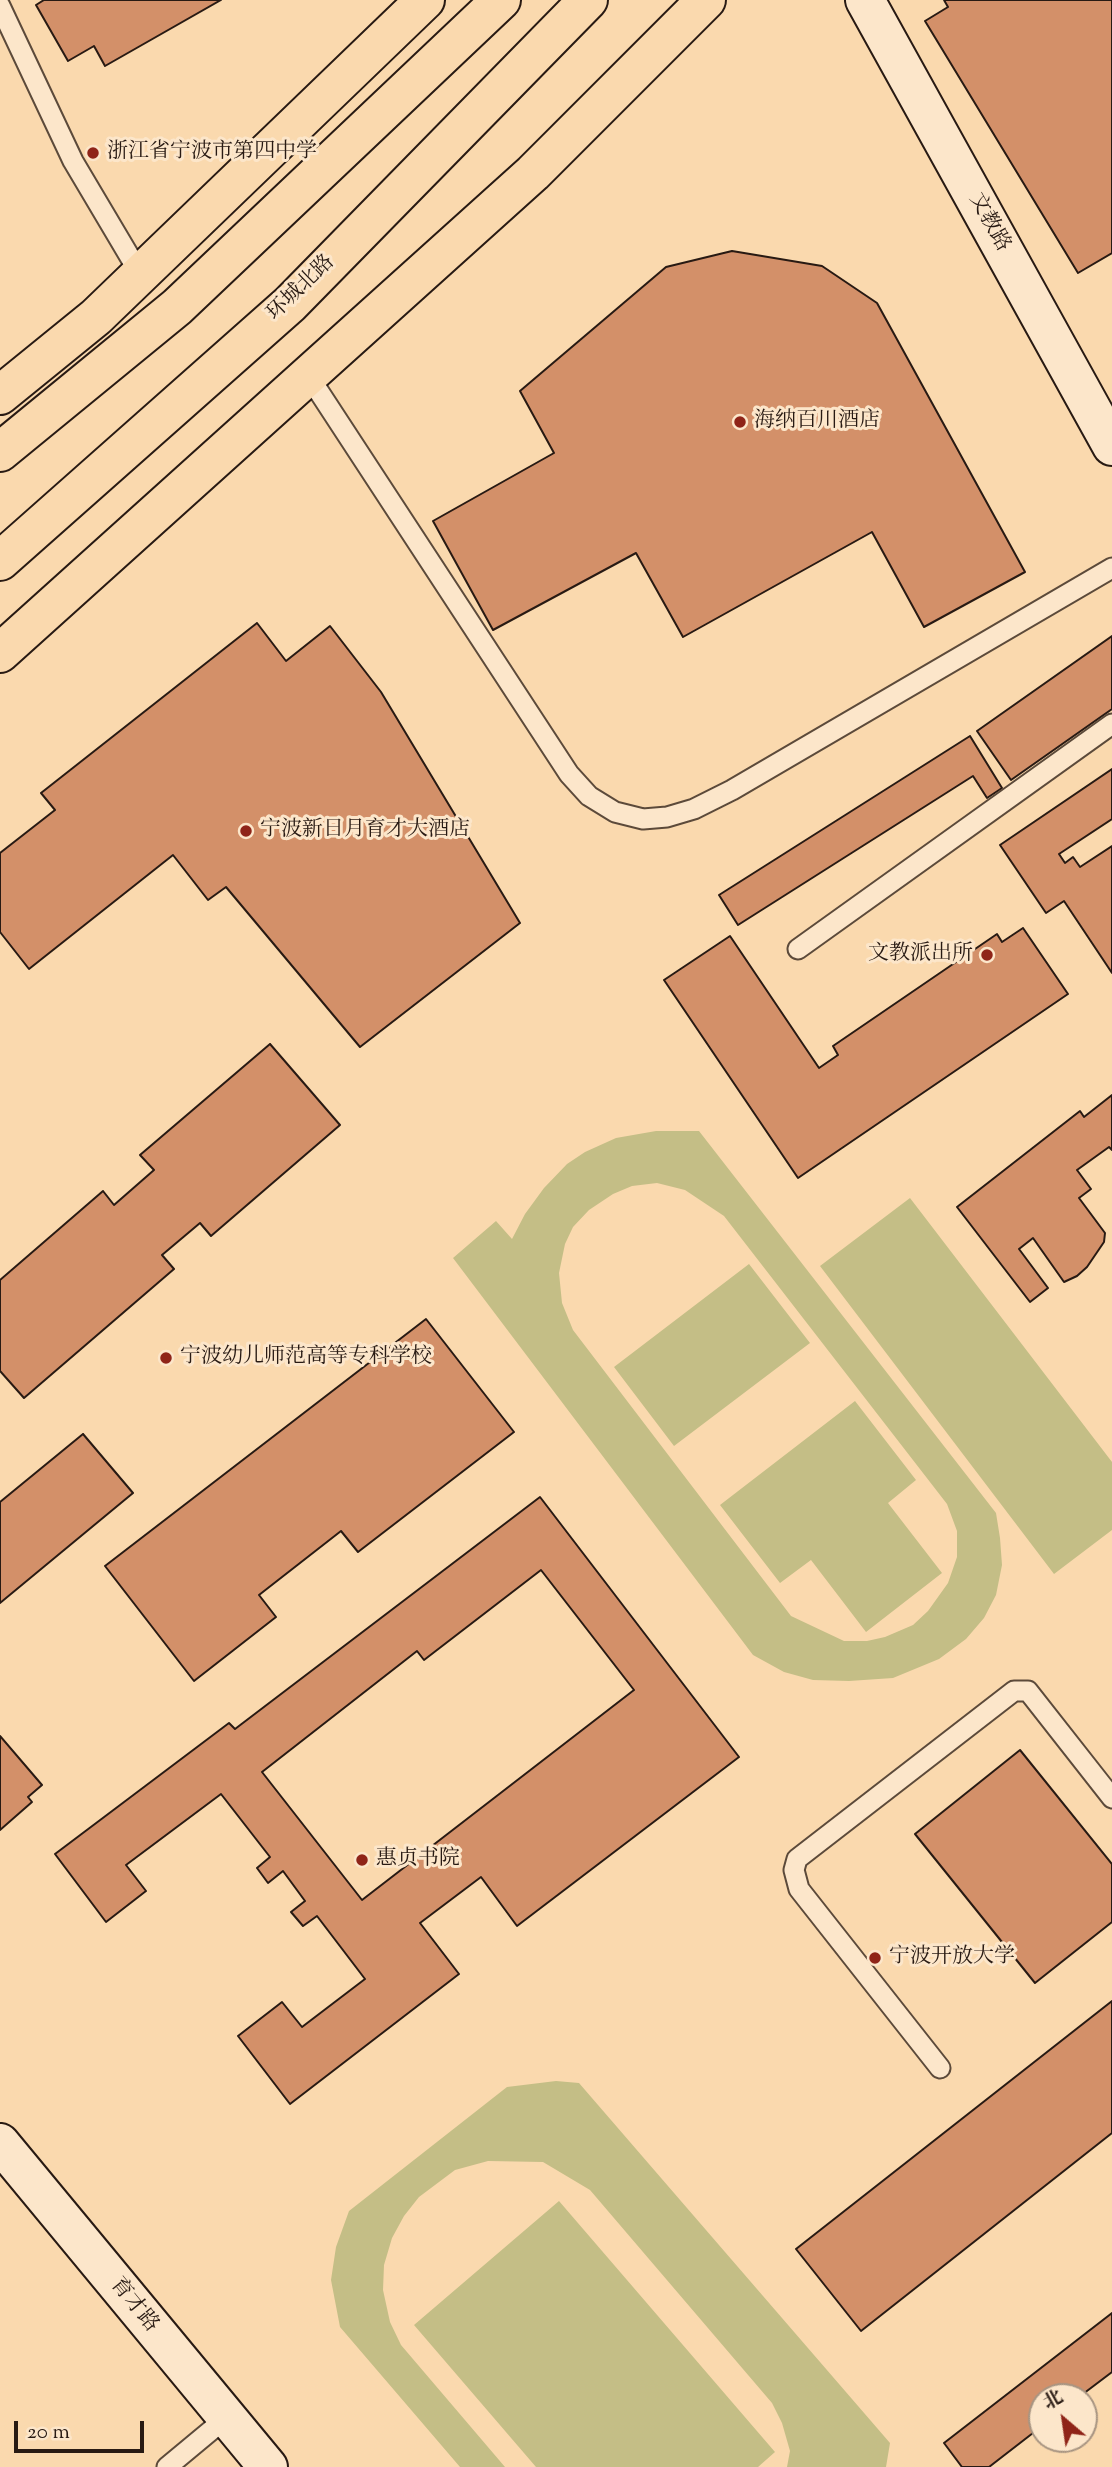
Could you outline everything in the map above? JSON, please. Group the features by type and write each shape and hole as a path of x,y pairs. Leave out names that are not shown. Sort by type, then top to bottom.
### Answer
{"main road":[{"path":"0,395 96,317 425,0"},
{"path":"0,452 177,307 501,0"},
{"name":"环城北路","path":"0,561 290,303 589,0"},
{"path":"0,653 533,173 706,0"}],"street":[{"name":"文教路","path":"865,0 1112,446"},
{"name":"育才路","path":"0,2143 268,2467"}],"lane":[{"path":"0,6 72,161 140,274"},
{"path":"308,375 569,774 589,796 615,812 643,819 667,817 694,809 732,790 1112,568"},
{"path":"798,949 1112,724"},
{"path":"940,2068 799,1889 794,1870 797,1859 1014,1691 1028,1691 1112,1798"},
{"path":"167,2467 226,2418"}],"shaded area":[{"path":"656,1131 699,1131 996,1513 1002,1565 996,1595 984,1618 966,1639 939,1659 893,1678 849,1681 813,1680 784,1672 753,1655 453,1258 496,1221 512,1239 525,1214 544,1188 567,1164 585,1152 616,1138","holes":["657,1183 685,1190 724,1216 947,1504 957,1531 957,1557 948,1583 928,1611 913,1625 885,1637 867,1641 844,1641 791,1616 573,1330 562,1303 559,1273 565,1244 573,1227 589,1210 613,1194 632,1186"]},
{"path":"910,1198 1112,1462 1112,1530 1054,1574 820,1266"},
{"path":"749,1264 810,1343 674,1446 614,1367"},
{"path":"855,1401 916,1480 888,1503 942,1573 866,1632 811,1560 780,1583 720,1505"},
{"path":"556,2081 579,2083 890,2443 886,2467 787,2467 790,2451 782,2423 772,2403 590,2190 543,2162 488,2161 455,2170 419,2197 404,2216 392,2238 384,2265 383,2290 390,2322 401,2345 505,2467 460,2467 340,2327 331,2280 336,2247 349,2211 507,2087"},
{"path":"559,2201 775,2452 758,2467 536,2467 414,2325"}],"building":[{"path":"44,0 221,0 105,66 94,46 68,61 36,5"},
{"path":"944,0 1112,0 1112,253 1078,273 925,21 948,7"},
{"name":"海纳百川酒店","path":"732,251 822,266 877,303 1025,572 924,627 872,532 683,637 636,553 493,630 433,521 554,453 520,391 666,267"},
{"name":"宁波新日月育才大酒店","path":"257,623 286,661 330,626 381,692 520,923 360,1047 226,887 208,900 173,855 29,969 0,932 0,853 55,810 41,793"},
{"path":"1112,636 1112,709 1011,780 977,731"},
{"path":"970,736 1002,788 987,798 973,776 738,925 719,895"},
{"path":"1112,769 1112,819 1059,854 1065,863 1073,857 1080,867 1112,846 1112,973 1064,901 1046,913 1000,845"},
{"path":"1023,928 1068,994 798,1178 664,980 730,936 819,1068 838,1055 833,1046 997,934 1002,942"},
{"path":"270,1044 340,1125 211,1236 200,1223 162,1255 174,1269 24,1398 0,1371 0,1280 103,1191 114,1205 154,1170 140,1155"},
{"path":"1112,1095 1112,1150 1109,1147 1077,1170 1091,1189 1079,1198 1105,1233 1104,1242 1087,1267 1064,1282 1033,1238 1019,1249 1048,1288 1030,1302 957,1207 1080,1111 1084,1117"},
{"path":"426,1319 514,1432 358,1552 341,1531 259,1595 276,1617 194,1681 105,1566"},
{"path":"83,1434 133,1493 0,1603 0,1502"},
{"path":"540,1497 739,1757 517,1926 481,1877 420,1923 459,1974 290,2104 238,2036 282,2002 302,2027 365,1979 317,1916 303,1926 291,1912 305,1901 283,1871 268,1883 257,1868 270,1857 221,1794 126,1865 146,1891 106,1922 55,1854 229,1723 235,1729","holes":["541,1570 634,1690 362,1900 262,1772 417,1651 424,1660"]},
{"path":"0,1736 42,1785 28,1797 32,1802 0,1830"},
{"path":"1020,1750 1112,1864 1112,1922 1035,1983 915,1834"},
{"path":"1112,2001 1112,2133 861,2331 796,2249"},
{"path":"1112,2313 1112,2372 1097,2383 1028,2383 1028,2437 989,2467 962,2467 944,2443"}],"place":[{"name":"浙江省宁波市第四中学","path":"93,153"},
{"name":"海纳百川酒店","path":"740,422"},
{"name":"宁波新日月育才大酒店","path":"246,831"},
{"name":"文教派出所","path":"987,955"},
{"name":"宁波幼儿师范高等专科学校","path":"166,1358"},
{"name":"惠贞书院","path":"362,1860"},
{"name":"宁波开放大学","path":"875,1958"}]}
